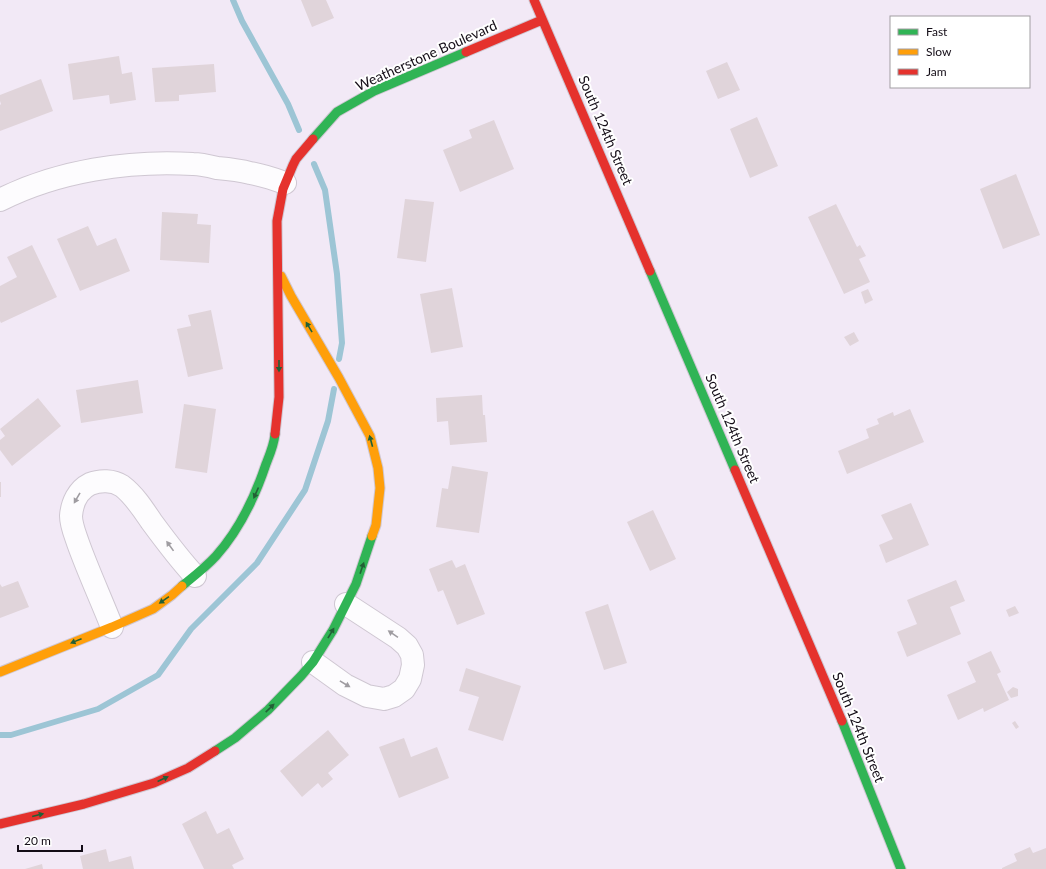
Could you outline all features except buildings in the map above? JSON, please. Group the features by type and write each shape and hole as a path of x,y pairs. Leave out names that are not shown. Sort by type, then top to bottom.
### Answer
{"street":[{"name":"South 124th Street","path":"534,0 607,167 823,676 902,869"},
{"name":"Weatherstone Boulevard","path":"0,672 112,627 153,608 172,595 216,556 239,525 261,480 274,442 279,397 277,221 282,189 296,159 337,112 374,91 542,20"},
{"path":"0,200 12,193 38,184 78,173 122,165 148,163 194,164 251,173 285,183"},
{"path":"0,824 84,804 154,783 188,768 235,738 268,710 313,662 333,630 356,584 376,525 380,488 378,468 370,436 278,271"},
{"path":"112,627 72,525 71,517 73,505 78,494 85,487 97,481 110,481 122,486 136,500 182,562 195,576"},
{"path":"313,662 345,685 367,696 384,699 394,696 404,689 410,679 414,665 412,655 407,646 398,638 346,604"}],"waterway":[{"path":"233,0 242,21 288,104 299,130"},
{"path":"314,164 325,190 337,274 342,343 339,359"},
{"path":"0,735 11,735 98,709 158,675 191,629 257,563 305,490 328,421 334,389"}],"traffic: fast":[{"path":"313,139 337,112 374,91 466,52"},
{"path":"650,271 735,470"},
{"path":"182,586 216,556 225,546 239,524 257,488 272,449 275,434"},
{"path":"215,751 235,738 268,710 313,662 333,630 356,584 372,536"},
{"path":"842,721 901,869"}],"traffic: slow":[{"path":"281,276 370,436 378,468 380,488 376,525 372,536"},
{"path":"0,672 153,609 182,586"}],"traffic: jam":[{"path":"534,0 650,271"},
{"path":"466,52 542,20"},
{"path":"275,434 279,397 277,221 283,189 293,165 296,159 313,139"},
{"path":"735,470 842,721"},
{"path":"0,824 84,804 154,783 188,768 215,751"}]}
